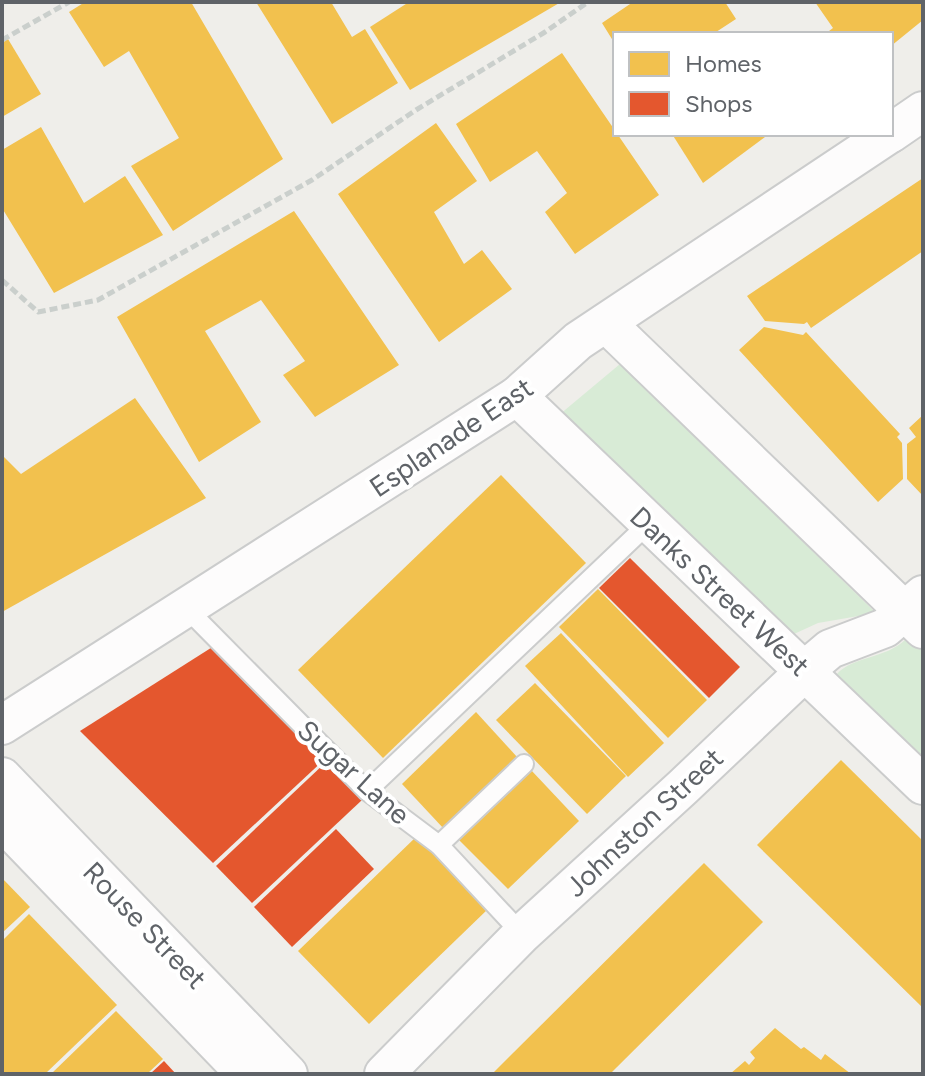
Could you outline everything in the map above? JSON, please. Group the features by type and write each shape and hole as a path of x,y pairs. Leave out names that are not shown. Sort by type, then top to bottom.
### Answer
{"street":[{"name":"Esplanade East","path":"893,131 923,111"},
{"name":"Esplanade East","path":"2,725 517,396 544,375 571,346 886,136"},
{"path":"606,323 917,612"},
{"name":"Danks Street West","path":"517,396 923,785"},
{"name":"Johnston Street","path":"384,1074 522,934 830,649 917,612"},
{"name":"Rouse Street","path":"2,777 288,1074"},
{"name":"Rouse Street","path":"2,821 246,1074"}],"lane":[{"path":"367,791 648,524"},
{"name":"Sugar Lane","path":"186,608 367,791 439,845 522,934"},
{"path":"439,845 524,764"}],"path":[{"path":"2,40 69,2"},
{"path":"2,280 38,312 98,300 312,180 416,110 545,32 588,2"}],"green space":[{"path":"620,364 876,613 818,623 794,634 559,415"},
{"path":"906,639 913,639 923,650 923,765 838,680 837,674 852,664 898,646"}],"building: Homes":[{"path":"85,2 191,2 283,159 173,231 131,166 179,138 129,51 104,67 69,12"},
{"path":"256,2 331,2 352,37 365,29 398,83 332,124"},
{"path":"409,2 561,2 410,90 370,27"},
{"path":"633,2 725,2 736,19 716,32 613,32 613,41 602,23"},
{"path":"815,2 919,2 923,7 923,20 893,44 893,32 828,32 833,28"},
{"path":"8,39 41,94 2,117 2,43"},
{"path":"562,53 613,128 613,136 619,136 659,195 575,254 545,212 567,193 537,151 490,182 456,124"},
{"path":"436,123 477,181 434,212 464,264 482,250 512,289 439,342 338,194"},
{"path":"41,127 84,203 125,176 163,235 54,293 2,208 2,150"},
{"path":"673,136 766,136 703,183"},
{"path":"923,178 923,251 811,328 807,322 765,321 747,296"},
{"path":"294,211 399,365 315,417 283,375 305,361 261,300 205,331 261,422 199,462 117,317"},
{"path":"764,327 803,335 806,332 900,434 897,437 902,443 903,479 878,502 739,350"},
{"path":"135,398 206,498 2,612 2,455 21,474"},
{"path":"923,415 923,496 907,479 907,444 916,437 909,428"},
{"path":"501,475 586,563 383,758 298,670"},
{"path":"598,589 707,700 668,738 559,627"},
{"path":"561,633 664,743 628,777 525,666"},
{"path":"535,683 626,776 587,814 496,720"},
{"path":"476,712 518,758 444,829 402,784"},
{"path":"841,760 923,841 923,1008 757,845"},
{"path":"531,770 579,821 508,889 459,840"},
{"path":"417,836 488,909 369,1024 298,951"},
{"path":"704,863 763,922 610,1074 492,1074"},
{"path":"2,878 30,907 2,933"},
{"path":"29,914 117,1005 45,1074 2,1074 2,941"},
{"path":"116,1011 163,1059 147,1074 51,1074"},
{"path":"775,1028 801,1049 804,1047 821,1060 825,1054 851,1074 730,1074 745,1061 749,1065 755,1058 750,1052"}],"building: Shops":[{"path":"630,558 740,667 709,698 599,588"},
{"path":"214,646 327,757 213,863 80,731"},
{"path":"326,762 362,800 252,903 216,866"},
{"path":"336,829 374,869 292,947 254,907"},
{"path":"164,1061 176,1074 150,1074"}]}
